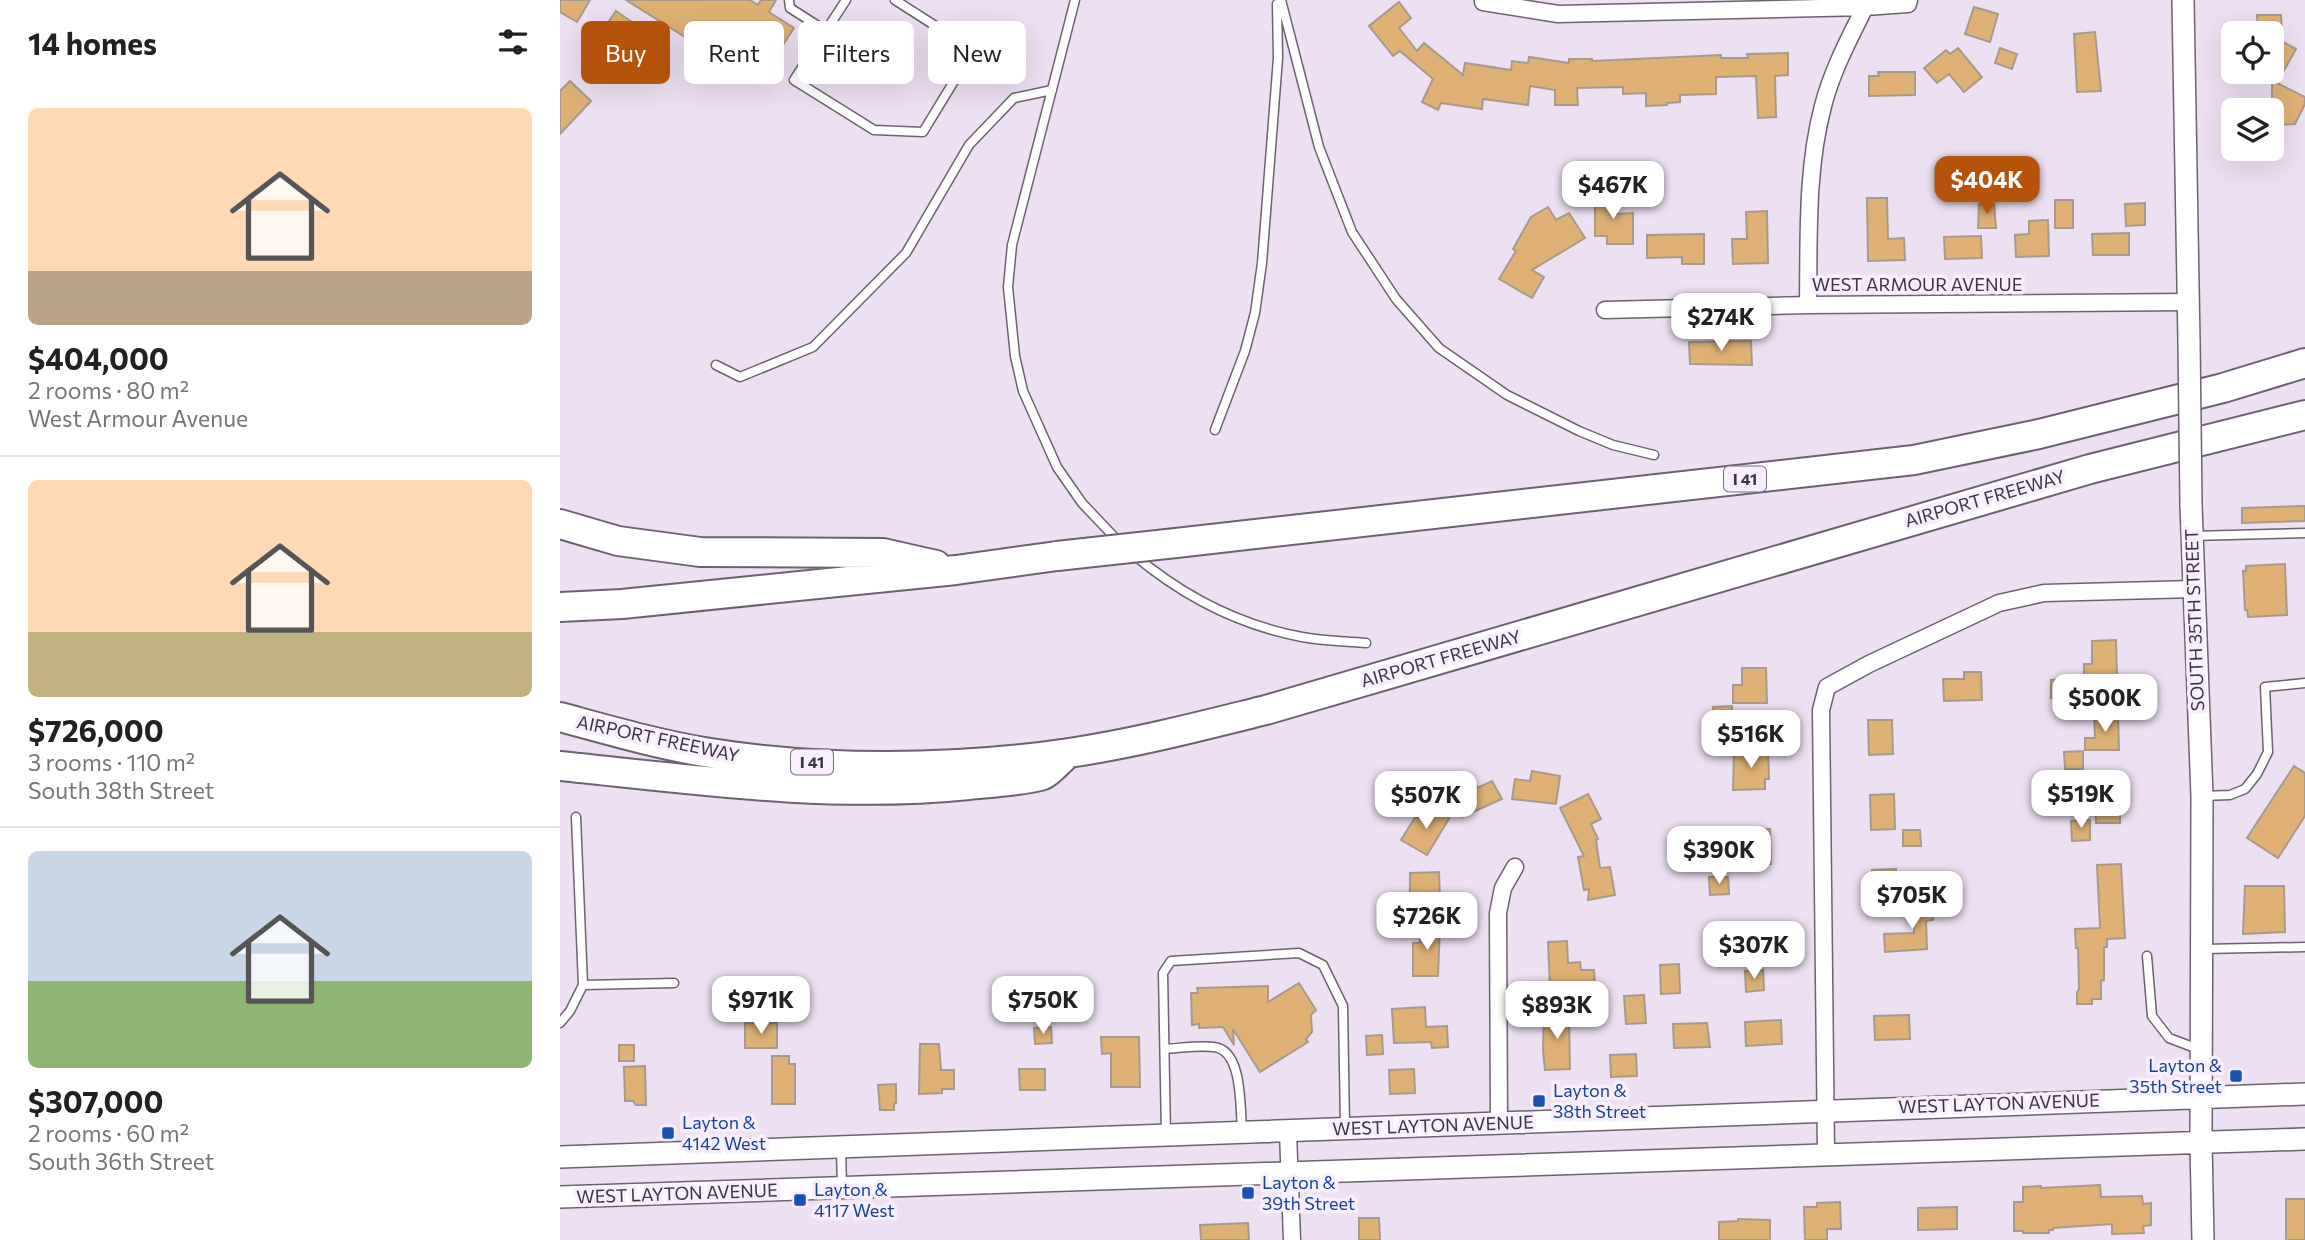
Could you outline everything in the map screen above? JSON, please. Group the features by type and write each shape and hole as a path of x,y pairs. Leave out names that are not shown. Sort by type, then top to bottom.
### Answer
{"highway":[{"name":"I 41","path":"560,607 622,604 956,570 1057,556 1914,460 2039,434 2223,388 2305,363"},
{"name":"AIRPORT FREEWAY","path":"560,718 663,744 746,758 849,765 923,765 1068,753 1143,740 1266,710 2064,477 2305,415"},
{"path":"560,524 618,541 700,552 883,553 956,570"},
{"path":"560,766 752,785 838,791 886,790 943,788 1045,775 1068,753"}],"main road":[{"name":"SOUTH 35TH STREET","path":"2183,0 2191,505 2202,796 2203,1240"},
{"name":"WEST LAYTON AVENUE","path":"560,1157 1499,1124 1826,1109 2305,1094"},
{"name":"WEST LAYTON AVENUE","path":"560,1197 1586,1165 1826,1153 2305,1139"}],"street":[{"path":"1483,1 1558,14 1865,7 1908,4 1909,0"},
{"path":"1808,305 1810,197 1816,142 1823,106 1836,67 1865,7"},
{"name":"WEST ARMOUR AVENUE","path":"1605,310 1808,305 2188,302"},
{"path":"1826,1153 1821,710 1827,687 1869,664 1999,604 2044,593 2194,589"},
{"path":"1499,1124 1498,913 1503,888 1515,867"},
{"path":"1288,1132 1292,1240"}],"lane":[{"path":"789,0 790,8 810,21"},
{"path":"832,21 846,0"},
{"path":"1075,0 1012,245 1008,287 1015,356 1023,391 1057,467 1082,503 1118,541 1164,580 1205,603 1249,623 1277,632 1305,638 1366,643"},
{"path":"1214,430 1245,351 1255,313 1262,263 1278,58 1279,0"},
{"path":"1279,0 1319,147 1352,232 1395,299 1439,348 1507,395 1601,440 1654,455"},
{"path":"800,84 874,130 923,132 973,50 898,1"},
{"path":"716,365 740,377 813,347 906,253 970,145 987,126 1014,97 1052,90"},
{"path":"2192,536 2305,533"},
{"path":"2202,796 2230,795 2245,789 2258,774 2268,752 2265,687 2305,683"},
{"path":"560,1023 570,1011 583,985 576,817"},
{"path":"2201,949 2305,947"},
{"path":"1166,1136 1163,973 1171,961 1299,953 1323,965 1343,1006 1345,1129"},
{"path":"2147,956 2152,1016 2169,1038 2201,1050"},
{"path":"583,985 674,983"},
{"path":"1165,1049 1224,1049 1238,1074 1242,1133"},
{"path":"841,1147 842,1189"}],"building":[{"path":"560,0 590,0 577,22 560,12"},
{"path":"626,0 750,0 758,5 761,0 776,0 769,12 783,21 684,21 684,36 670,28 670,21 659,21"},
{"path":"1399,2 1411,18 1399,28 1417,51 1424,43 1463,75 1465,63 1511,70 1512,61 1528,63 1529,57 1569,63 1569,59 1592,61 1721,55 1721,58 1748,58 1747,54 1788,53 1788,75 1775,76 1776,117 1758,118 1756,76 1716,77 1716,94 1680,95 1680,102 1667,105 1646,106 1646,93 1623,94 1623,87 1577,88 1578,105 1555,105 1555,90 1530,86 1528,105 1483,99 1482,109 1441,103 1438,110 1422,102 1433,79 1400,51 1393,56 1369,26"},
{"path":"1974,7 1998,14 1990,42 1965,34"},
{"path":"616,11 631,21 609,21"},
{"path":"2257,15 2281,15 2281,21 2257,21"},
{"path":"784,22 794,28 784,43"},
{"path":"2095,32 2101,91 2077,92 2074,34"},
{"path":"2284,42 2296,49 2284,70"},
{"path":"1958,48 1982,77 1964,92 1949,74 1937,83 1924,68 1946,50 1950,54"},
{"path":"2000,48 2017,54 2012,69 1995,63"},
{"path":"1878,72 1915,72 1915,95 1869,96 1869,76 1879,76"},
{"path":"570,81 591,101 560,134 560,91"},
{"path":"2272,84 2279,84 2305,97 2305,104 2295,124 2284,124 2284,98 2272,98"},
{"path":"1595,194 1617,194 1617,214 1633,213 1633,244 1607,244 1607,236 1595,236"},
{"path":"1867,198 1887,198 1888,239 1904,238 1905,260 1868,261"},
{"path":"2055,200 2073,200 2073,228 2055,228"},
{"path":"2145,203 2145,225 2126,226 2125,204"},
{"path":"1979,204 1994,204 1996,228 1978,228"},
{"path":"1548,207 1556,220 1569,213 1585,238 1532,270 1544,277 1532,298 1499,279 1516,251 1513,249 1531,217"},
{"path":"1767,211 1768,263 1733,264 1732,239 1747,239 1746,212"},
{"path":"2048,220 2049,256 2016,257 2015,235 2029,234 2029,221"},
{"path":"2129,233 2129,255 2093,255 2092,234"},
{"path":"1704,234 1704,264 1682,264 1682,257 1647,258 1647,235"},
{"path":"1981,236 1982,258 1945,259 1944,237"},
{"path":"1751,341 1752,365 1690,364 1689,342"},
{"path":"2305,506 2305,521 2242,523 2242,508"},
{"path":"2285,564 2287,615 2248,617 2245,610 2243,571 2246,571 2246,566"},
{"path":"2116,640 2117,676 2084,677 2084,664 2092,664 2092,641"},
{"path":"1742,668 1766,668 1767,703 1733,703 1733,685 1742,685"},
{"path":"1964,672 1981,672 1982,700 1944,701 1943,679 1964,679"},
{"path":"2069,679 2070,698 2051,698 2051,680"},
{"path":"1732,706 1733,727 1714,727 1713,707"},
{"path":"2118,714 2119,750 2085,750 2085,738 2095,738 2094,715"},
{"path":"1868,720 1892,720 1893,754 1869,755"},
{"path":"1749,749 1768,749 1769,779 1765,779 1765,789 1733,790 1734,753 1749,752"},
{"path":"2083,751 2083,769 2065,769 2064,752"},
{"path":"2294,766 2305,773 2305,816 2278,858 2247,838"},
{"path":"1532,771 1560,776 1556,804 1512,799 1515,779 1530,781"},
{"path":"1473,779 1477,788 1492,781 1502,799 1462,817 1449,791"},
{"path":"2120,786 2120,823 2096,823 2095,787"},
{"path":"1588,794 1601,819 1591,824 1598,839 1600,868 1610,867 1615,895 1588,900 1589,889 1584,890 1578,857 1584,856 1560,808"},
{"path":"1894,794 1895,829 1871,830 1870,795"},
{"path":"1433,807 1450,817 1427,855 1401,840 1416,816 1424,821"},
{"path":"2090,820 2090,840 2072,841 2071,821"},
{"path":"1770,829 1771,864 1740,865 1739,847 1747,847 1746,830"},
{"path":"1903,830 1920,830 1921,846 1903,846"},
{"path":"2121,864 2125,938 2107,939 2107,947 2104,947 2101,999 2092,999 2092,1004 2077,1004 2078,948 2075,929 2100,928 2097,865"},
{"path":"1896,869 1896,891 1902,891 1903,904 1873,905 1872,870"},
{"path":"1439,872 1440,899 1410,900 1410,873"},
{"path":"1709,877 1728,877 1729,894 1710,895"},
{"path":"2245,886 2284,886 2285,932 2243,934"},
{"path":"1913,901 1933,901 1933,920 1926,921 1927,949 1885,952 1884,934 1914,933"},
{"path":"1420,926 1440,926 1438,976 1413,976 1413,943 1420,943"},
{"path":"1567,941 1568,963 1580,962 1581,970 1594,970 1595,984 1550,986 1548,942"},
{"path":"1679,964 1680,993 1661,994 1660,965"},
{"path":"1763,970 1764,990 1746,992 1745,971"},
{"path":"1299,983 1316,1010 1311,1015 1312,1032 1306,1039 1308,1042 1260,1072 1233,1029 1234,1045 1223,1027 1199,1028 1199,1024 1192,1025 1191,993 1198,993 1197,988 1268,986 1268,1002"},
{"path":"1644,995 1646,1023 1626,1024 1624,996"},
{"path":"1425,1007 1426,1027 1447,1026 1448,1047 1432,1048 1431,1042 1394,1043 1392,1009"},
{"path":"1544,1013 1569,1013 1570,1069 1545,1070"},
{"path":"1909,1015 1910,1039 1875,1040 1874,1016"},
{"path":"1781,1020 1782,1044 1746,1046 1745,1022"},
{"path":"745,1023 777,1023 777,1048 745,1048"},
{"path":"1707,1023 1710,1047 1674,1048 1673,1024"},
{"path":"1051,1027 1052,1043 1035,1044 1034,1028"},
{"path":"1382,1035 1383,1054 1367,1055 1366,1036"},
{"path":"1101,1037 1139,1037 1140,1087 1111,1087 1111,1053 1102,1054"},
{"path":"920,1044 939,1044 941,1070 954,1070 954,1089 942,1089 942,1093 919,1094"},
{"path":"619,1045 634,1045 634,1061 619,1061"},
{"path":"1636,1054 1637,1076 1611,1077 1610,1055"},
{"path":"772,1056 789,1056 789,1064 795,1064 795,1104 772,1104"},
{"path":"645,1066 646,1105 625,1101 624,1067"},
{"path":"1019,1069 1045,1069 1045,1090 1020,1090"},
{"path":"1414,1069 1415,1093 1390,1094 1389,1070"},
{"path":"896,1084 894,1110 880,1110 878,1085"},
{"path":"2100,1185 2101,1197 2142,1196 2143,1204 2151,1203 2151,1225 2143,1226 2144,1233 2112,1234 2112,1224 2053,1228 2049,1233 2014,1231 2014,1202 2023,1202 2023,1187"},
{"path":"2286,1199 2305,1199 2305,1240 2286,1240"},
{"path":"1840,1202 1841,1229 1827,1229 1827,1240 1805,1240 1804,1207 1817,1207 1817,1203"},
{"path":"1957,1207 1957,1229 1918,1230 1918,1208"},
{"path":"1359,1218 1379,1218 1380,1240 1359,1240"},
{"path":"1738,1219 1770,1220 1770,1240 1719,1240 1719,1222"},
{"path":"1248,1223 1249,1240 1201,1240 1200,1225"}],"place":[{"name":"Layton & 35th Street","path":"2236,1076"},
{"name":"Layton & 38th Street","path":"1539,1101"},
{"name":"Layton & 4142 West","path":"668,1133"},
{"name":"Layton & 39th Street","path":"1248,1193"},
{"name":"Layton & 4117 West","path":"800,1200"}]}
